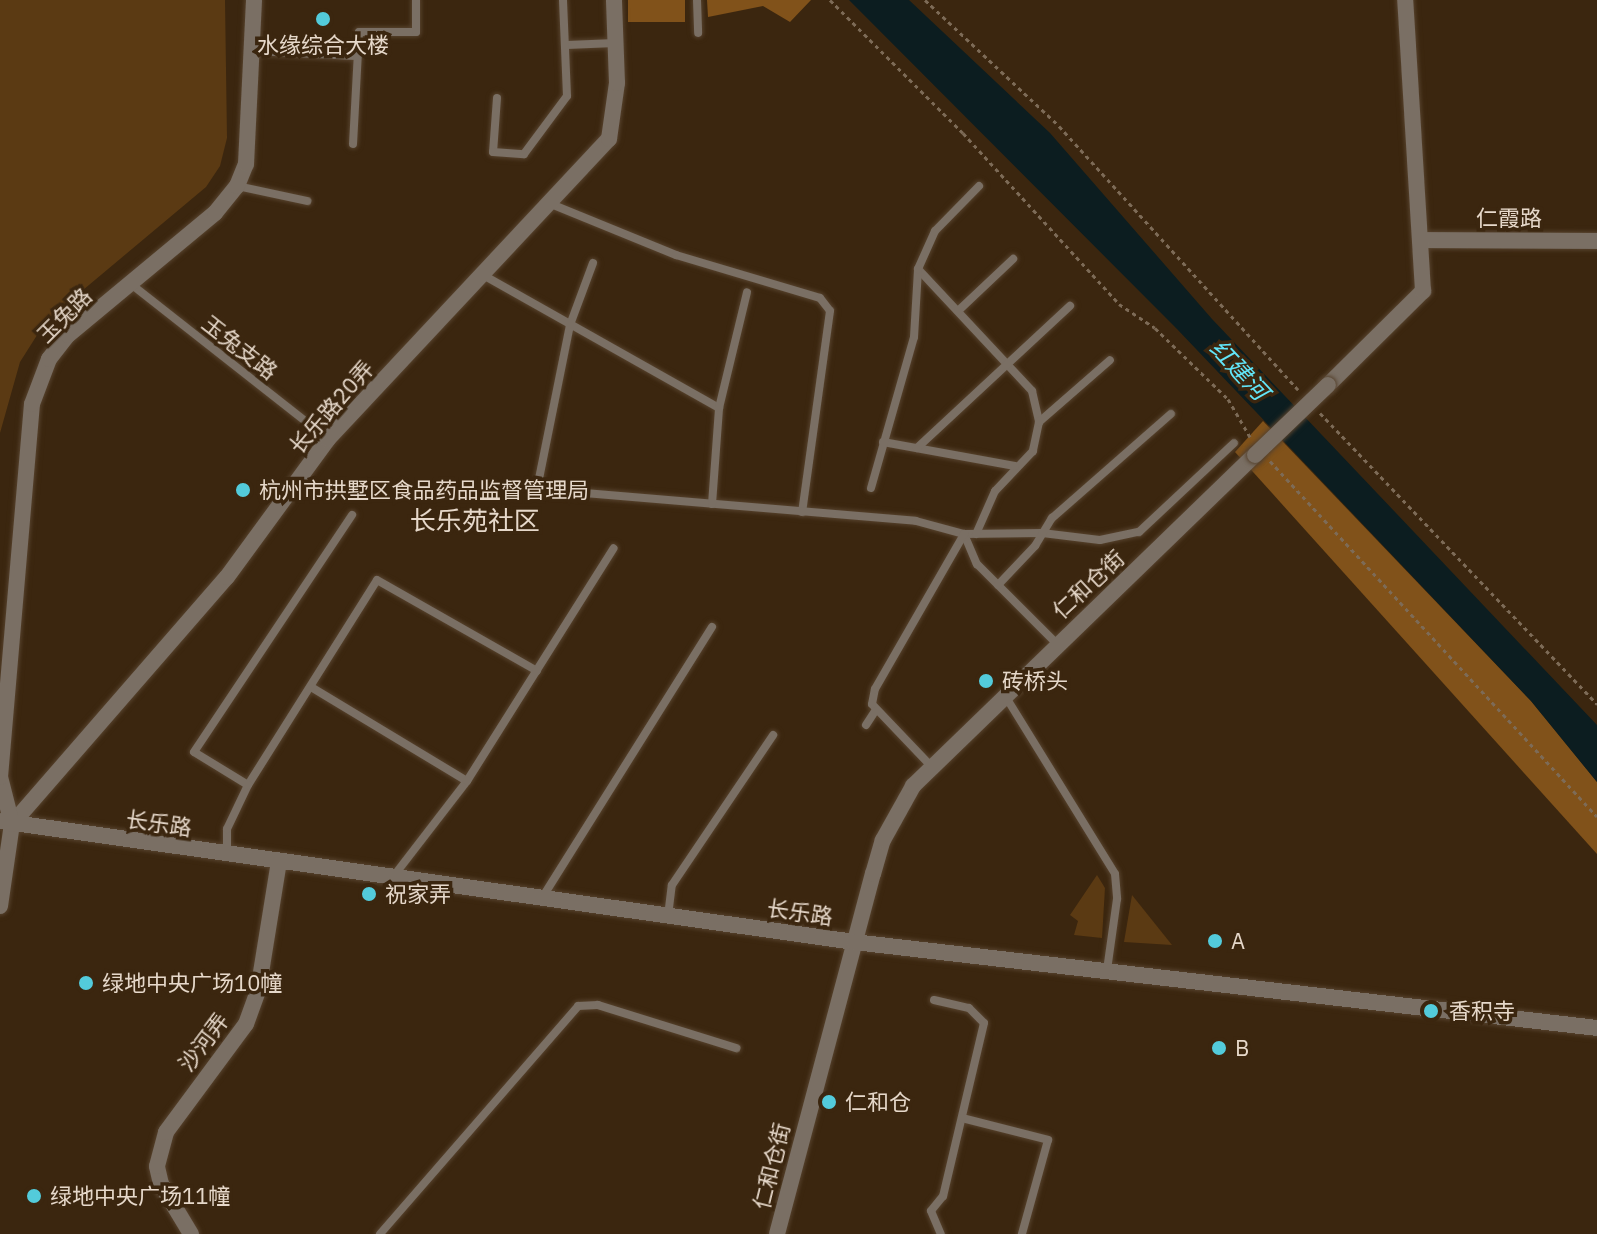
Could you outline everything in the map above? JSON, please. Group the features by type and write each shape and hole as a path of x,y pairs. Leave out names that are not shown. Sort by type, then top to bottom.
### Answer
{"street":[{"name":"玉兔路","path":"0,906 6,822 0,777 32,404 49,359 68,335 215,213 237,186 246,164 254,0"},
{"name":"长乐路20弄","path":"6,822 227,577 328,439 609,139 615,43 614,0"},
{"name":"仁和仓街","path":"777,1234 883,840 930,765 1259,453 1423,291 1405,0"},
{"name":"仁霞路","path":"1420,240 1597,241"},
{"name":"长乐路","path":"6,822 854,942 1597,1028"},
{"name":"沙河弄","path":"191,1234 161,1184 157,1166 166,1132 246,1024 258,991 279,862"}],"lane":[{"path":"353,144 359,32 416,32 416,0"},
{"path":"497,98 493,152 524,154 567,96 563,0"},
{"path":"697,0 698,33"},
{"path":"567,45 615,43"},
{"path":"253,51 357,56"},
{"path":"237,186 307,201"},
{"path":"871,488 914,337 918,269 935,231 979,186"},
{"path":"551,204 676,255 820,298 830,311 802,512"},
{"path":"958,311 1013,259"},
{"path":"593,263 570,325 537,489 916,521 964,534 1042,533 1100,540 1127,538 1234,443"},
{"path":"918,269 1032,391 1039,422 1033,451 1015,466 995,491 976,534"},
{"path":"483,275 719,408"},
{"name":"玉兔支路","path":"131,283 328,439"},
{"path":"712,504 719,408 747,292"},
{"path":"917,448 1070,306"},
{"path":"1039,422 1110,360"},
{"path":"998,585 1052,518 1171,414"},
{"path":"883,442 1015,466"},
{"path":"248,785 194,752 352,515"},
{"path":"964,534 977,564 1057,644"},
{"path":"866,725 875,711 875,689 964,534"},
{"path":"392,878 467,781 614,548"},
{"path":"227,855 227,829 248,785 377,580 537,671"},
{"path":"542,899 712,627"},
{"path":"311,687 467,781"},
{"path":"1004,693 1115,874 1117,899 1107,970"},
{"path":"875,711 930,765"},
{"path":"668,916 672,885 773,735"},
{"path":"934,1000 969,1008 984,1023 943,1196 931,1211 941,1234"},
{"path":"380,1234 578,1006 598,1005 736,1048"},
{"path":"962,1118 1048,1140 1022,1234"}],"path":[{"path":"830,0 963,133 1119,304 1155,328 1228,399 1259,453 1597,817"},
{"path":"925,0 1059,126 1304,396"},
{"path":"1315,408 1597,704"}],"shaded area":[{"path":"0,0 225,0 227,138 220,166 206,187 46,321 20,362 0,433"},
{"path":"628,0 685,0 685,22 628,22"},
{"path":"707,0 811,0 790,22 763,6 708,17"},
{"path":"1263,421 1531,701 1597,782 1597,854 1235,452"},
{"path":"1097,875 1105,888 1102,938 1074,935 1078,921 1070,915"},
{"path":"1132,895 1172,945 1124,942"}],"water":[{"name":"红建河","path":"849,0 909,0 1050,133 1212,319 1597,725 1597,782 1531,701 1177,329"}],"place":[{"name":"水缘综合大楼","path":"323,19"},
{"name":"杭州市拱墅区食品药品监督管理局","path":"243,490"},
{"name":"砖桥头","path":"986,681"},
{"name":"祝家弄","path":"369,894"},
{"name":"A","path":"1215,941"},
{"name":"绿地中央广场10幢","path":"86,983"},
{"name":"香积寺","path":"1431,1011"},
{"name":"B","path":"1219,1048"},
{"name":"仁和仓","path":"829,1102"},
{"name":"绿地中央广场11幢","path":"34,1196"}],"district":[{"name":"长乐苑社区","path":"475,521"}]}
